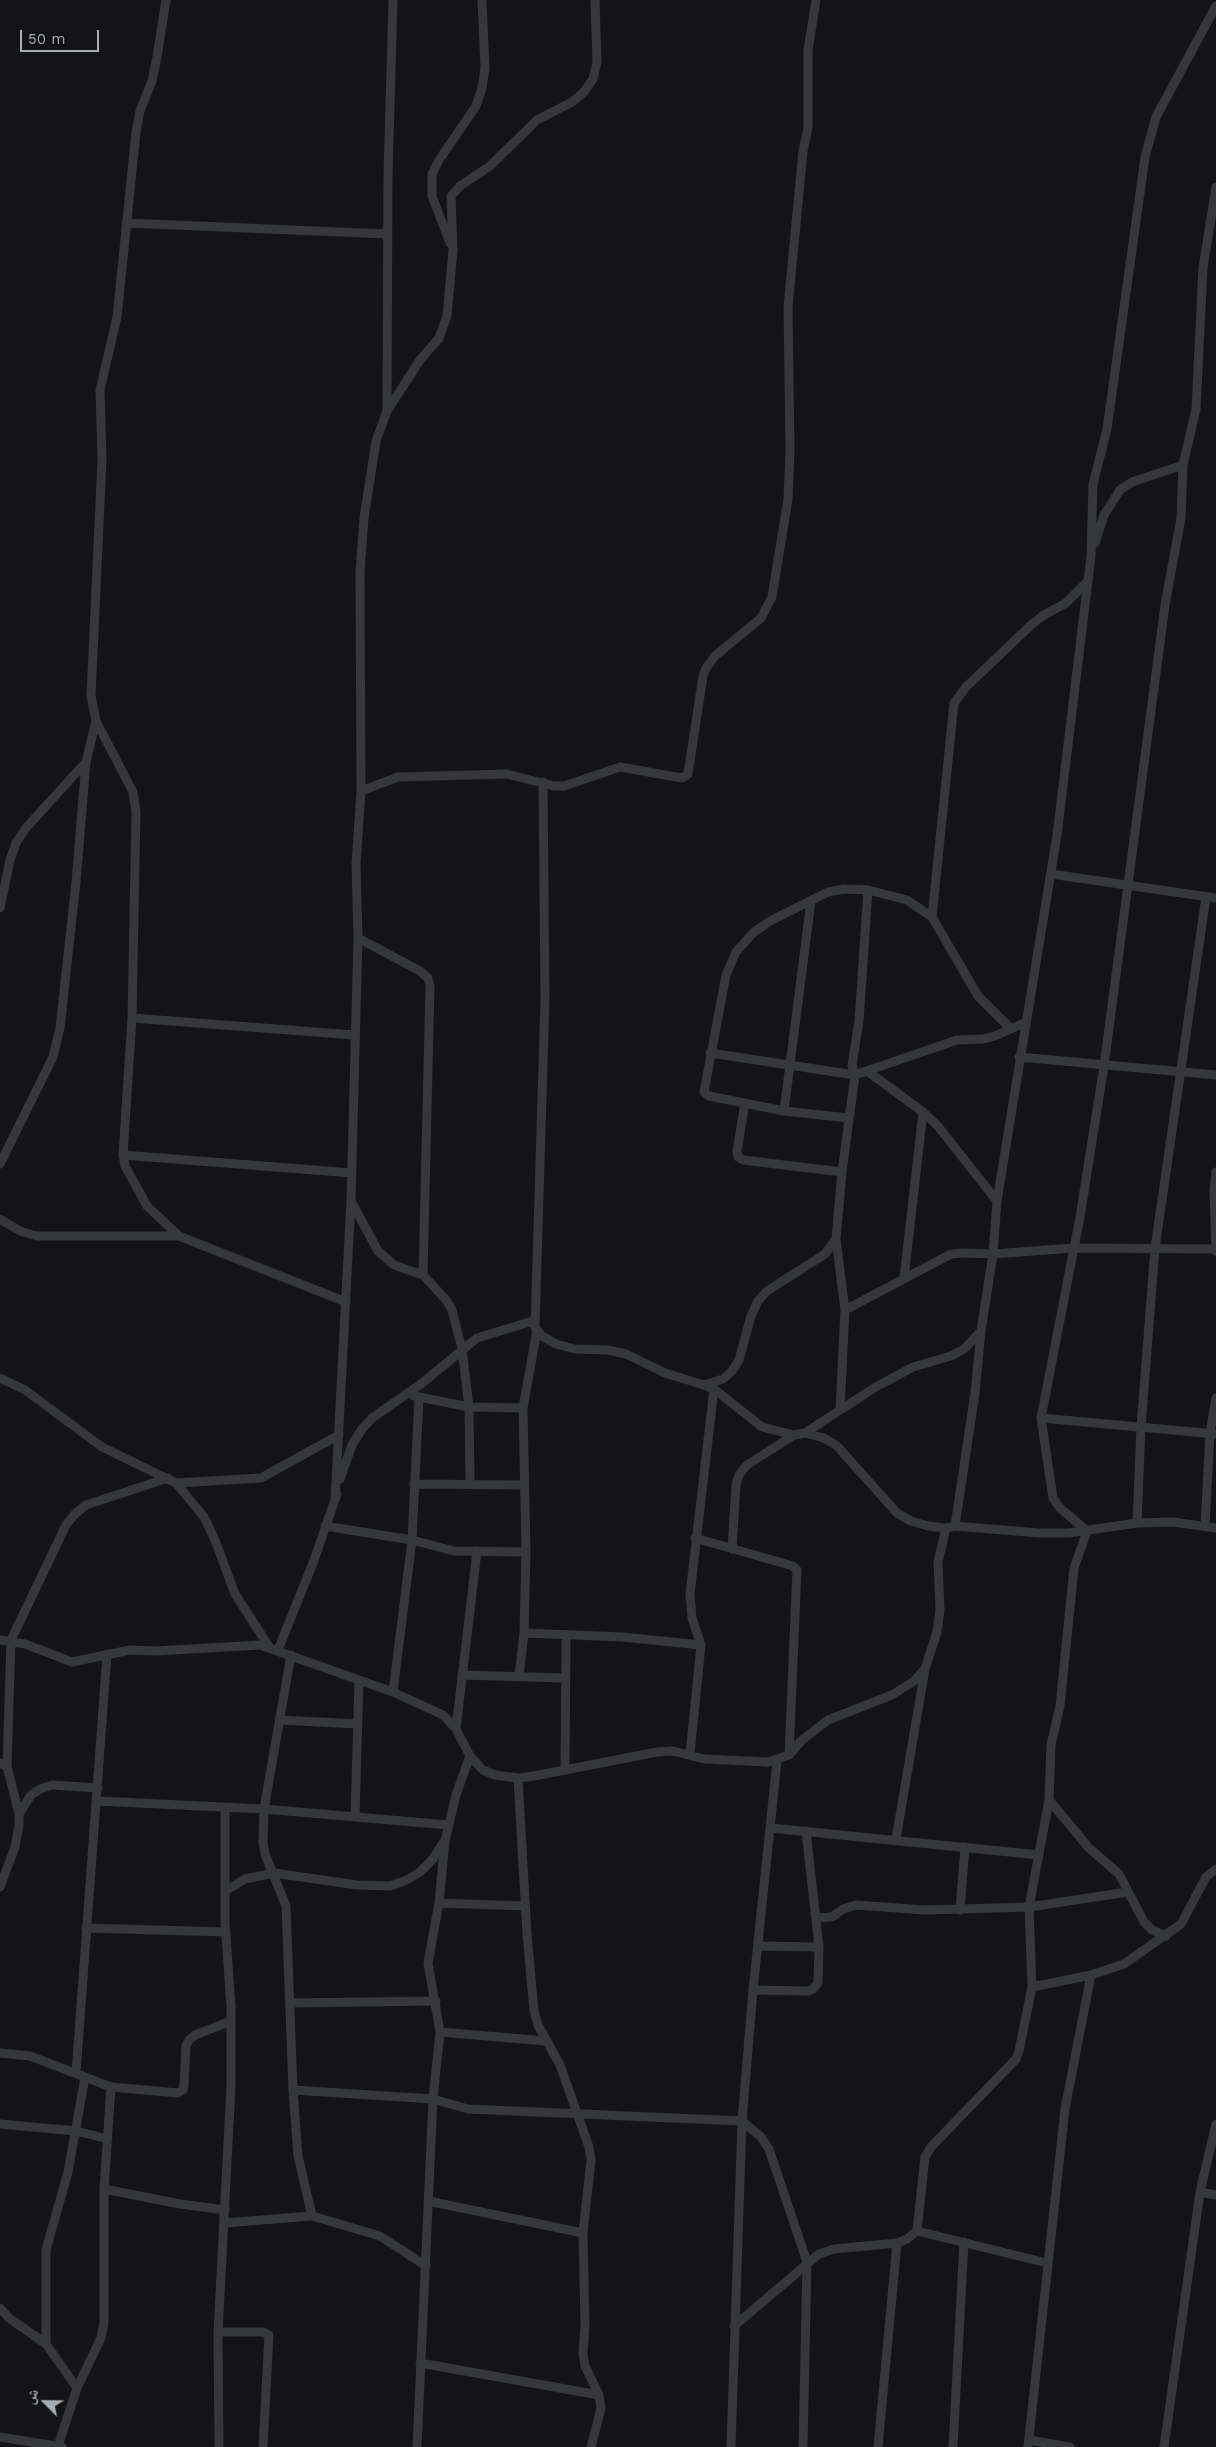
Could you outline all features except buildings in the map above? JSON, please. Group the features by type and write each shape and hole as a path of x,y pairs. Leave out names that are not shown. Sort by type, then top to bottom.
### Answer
{"street":[{"path":"166,0 154,73 138,125 117,317 100,390 102,460 91,696 96,722 132,792 136,812 132,1018 123,1155 133,1184 147,1206 179,1236"},
{"path":"387,411 387,234 392,0"},
{"path":"453,250 432,196 432,174 439,160 476,106 482,88 485,68 482,0"},
{"path":"335,1500 352,1173 354,1035 358,938 356,864 362,791 360,572 364,518 376,441 387,411 420,360 439,338 447,316 453,250 451,196 460,186 490,166 537,120 572,102 584,92 593,79 597,62 596,0"},
{"path":"362,791 398,777 488,773 507,774 554,786 564,786 620,767 682,778 688,774 703,676 706,668 715,656 761,618 772,598 788,499 790,451 788,307 803,151 808,128 808,50 816,0"},
{"path":"896,1839 925,1669 938,1632 940,1610 938,1562 950,1527 975,1393 980,1331 993,1254 997,1201 1019,1057 1052,874 1091,556 1093,484 1107,429 1145,157 1156,117 1216,6"},
{"path":"1087,1531 1060,1508 1053,1498 1041,1418 1074,1248 1104,1066 1165,605 1182,518 1183,465 1196,409 1204,268 1216,187"},
{"path":"126,223 387,234"},
{"path":"1091,556 1104,515 1120,490 1132,482 1183,465"},
{"path":"932,917 954,703 966,687 1031,625 1044,615 1066,603 1088,582"},
{"path":"0,1164 53,1057 60,1028 76,882 86,762 96,722"},
{"path":"0,908 10,860 16,844 25,829 86,762"},
{"path":"519,1676 524,1633 526,1552 523,1408 535,1326 544,999 543,782"},
{"path":"1052,874 1211,897 1155,1248 1141,1427 1137,1523"},
{"path":"849,1118 784,1111 709,1096 704,1092 726,974 736,952 754,932 770,921 828,892 844,889 868,890 907,900 932,917 978,996 1011,1029"},
{"path":"840,1409 845,1310 836,1239 842,1172 855,1076 852,1065 858,1021 868,890"},
{"path":"784,1111 811,900"},
{"path":"358,938 420,971 428,978 430,986 423,1275"},
{"path":"132,1018 354,1035"},
{"path":"710,1053 855,1076 957,1040 983,1039 1026,1022"},
{"path":"1019,1057 1216,1075"},
{"path":"867,1071 924,1112 937,1125 997,1201"},
{"path":"745,1103 737,1152 738,1157 743,1160 842,1172"},
{"path":"904,1278 924,1112"},
{"path":"123,1155 352,1173"},
{"path":"845,1310 951,1254 993,1254 1074,1248 1216,1250 1214,1191 1216,1172"},
{"path":"351,1200 378,1251 394,1265 423,1275 447,1301 452,1310 462,1349 469,1407 470,1483"},
{"path":"0,1219 20,1231 37,1236 179,1236 346,1302"},
{"path":"704,1385 723,1380 732,1371 739,1360 751,1316 766,1291 825,1254 836,1239"},
{"path":"274,1649 304,1589 352,1445 362,1429 372,1418 477,1338 535,1326"},
{"path":"535,1326 556,1344 575,1349 608,1350 626,1354 665,1373 704,1385 714,1390 762,1427 794,1435"},
{"path":"732,1548 736,1486 739,1475 747,1465 794,1435 805,1433 874,1388 913,1367 958,1353 972,1343 980,1331"},
{"path":"0,1378 26,1390 102,1447 172,1480 204,1517 216,1540 235,1594 274,1649"},
{"path":"690,1754 701,1645 689,1607 695,1538 714,1390"},
{"path":"405,1394 469,1407 523,1408"},
{"path":"393,1692 412,1540 419,1397"},
{"path":"1205,1526 1216,1398"},
{"path":"1041,1418 1213,1434"},
{"path":"805,1433 824,1438 837,1446 897,1513 911,1521 928,1526 1039,1533 1087,1531 1137,1523 1173,1522 1216,1528"},
{"path":"0,1888 18,1834 20,1814 4,1764 11,1640 66,1525 86,1505 172,1480 260,1478 339,1435"},
{"path":"414,1484 470,1483 524,1485"},
{"path":"325,1526 412,1540 444,1549 526,1552"},
{"path":"734,2326 807,2262 819,2254 834,2249 897,2243 907,2239 917,2231 926,2157 942,2135 1016,2059 1032,1987 1029,1907 1049,1800 1051,1753 1060,1706 1074,1568 1087,1531"},
{"path":"695,1538 793,1566 797,1570 789,1755"},
{"path":"456,1729 477,1551"},
{"path":"524,1633 622,1637 701,1645"},
{"path":"565,1769 564,1678 566,1636"},
{"path":"0,1640 11,1640 72,1662 130,1650 156,1651 260,1645 393,1692 443,1715 456,1729 470,1756 483,1770 495,1775 518,1778 657,1752 674,1751 690,1754 704,1760 777,1761 789,1755 802,1740 828,1720 892,1695 914,1682 925,1669"},
{"path":"76,2073 108,1654"},
{"path":"291,1655 264,1809 263,1843 265,1854 286,1906 293,2090 298,2156 312,2216"},
{"path":"462,1675 564,1678"},
{"path":"355,1817 359,1680"},
{"path":"279,1720 358,1724"},
{"path":"417,2447 433,2099 440,2032 428,1963 439,1903 448,1825 470,1756"},
{"path":"731,2447 742,2121 753,1990 777,1761"},
{"path":"518,1778 525,1906 534,2011 538,2025 560,2065 590,2147 592,2160 583,2233 585,2325 583,2354 586,2366 599,2395 600,2408 591,2447"},
{"path":"20,1814 31,1796 40,1789 52,1785 98,1788"},
{"path":"1049,1800 1089,1848 1119,1874 1144,1922 1152,1930 1166,1936"},
{"path":"97,1801 264,1809 448,1825"},
{"path":"220,2447 218,2332 231,2086 231,2021 226,1932 225,1808"},
{"path":"771,1828 1039,1854"},
{"path":"753,1990 813,1989 818,1982 819,1947 806,1831"},
{"path":"227,1890 245,1879 274,1873 357,1885 390,1886 407,1880 420,1872 433,1859 445,1840"},
{"path":"960,1910 965,1847"},
{"path":"1032,1987 1091,1975 1124,1964 1181,1924 1206,1877 1216,1868"},
{"path":"816,1918 832,1917 843,1909 856,1905 960,1910 1029,1907 1128,1892"},
{"path":"439,1903 525,1906"},
{"path":"86,1928 226,1932"},
{"path":"758,1946 819,1947"},
{"path":"1070,2447 1028,2443 1064,2109 1091,1975"},
{"path":"291,2003 436,2001"},
{"path":"0,2053 30,2056 111,2087 178,2093 183,2090 184,2086 186,2046 189,2040 195,2035 231,2021"},
{"path":"440,2032 546,2041"},
{"path":"46,2344 46,2250 68,2172 85,2076"},
{"path":"58,2446 77,2388 101,2338 104,2324 104,2189 111,2087"},
{"path":"293,2090 433,2099 468,2109 742,2121 761,2137 769,2148 807,2262 803,2447"},
{"path":"0,2124 76,2131 108,2139"},
{"path":"1164,2447 1200,2192 1216,2124"},
{"path":"104,2189 180,2204 225,2210"},
{"path":"1200,2192 1216,2194"},
{"path":"428,2201 583,2233"},
{"path":"224,2223 312,2216 380,2236 426,2266"},
{"path":"917,2231 1047,2264"},
{"path":"953,2447 964,2242"},
{"path":"878,2447 897,2243"},
{"path":"0,2308 9,2318 46,2344 77,2388"},
{"path":"218,2332 262,2332 269,2335 263,2447"},
{"path":"420,2363 599,2395"},
{"path":"0,2436 37,2445 62,2447"}]}
